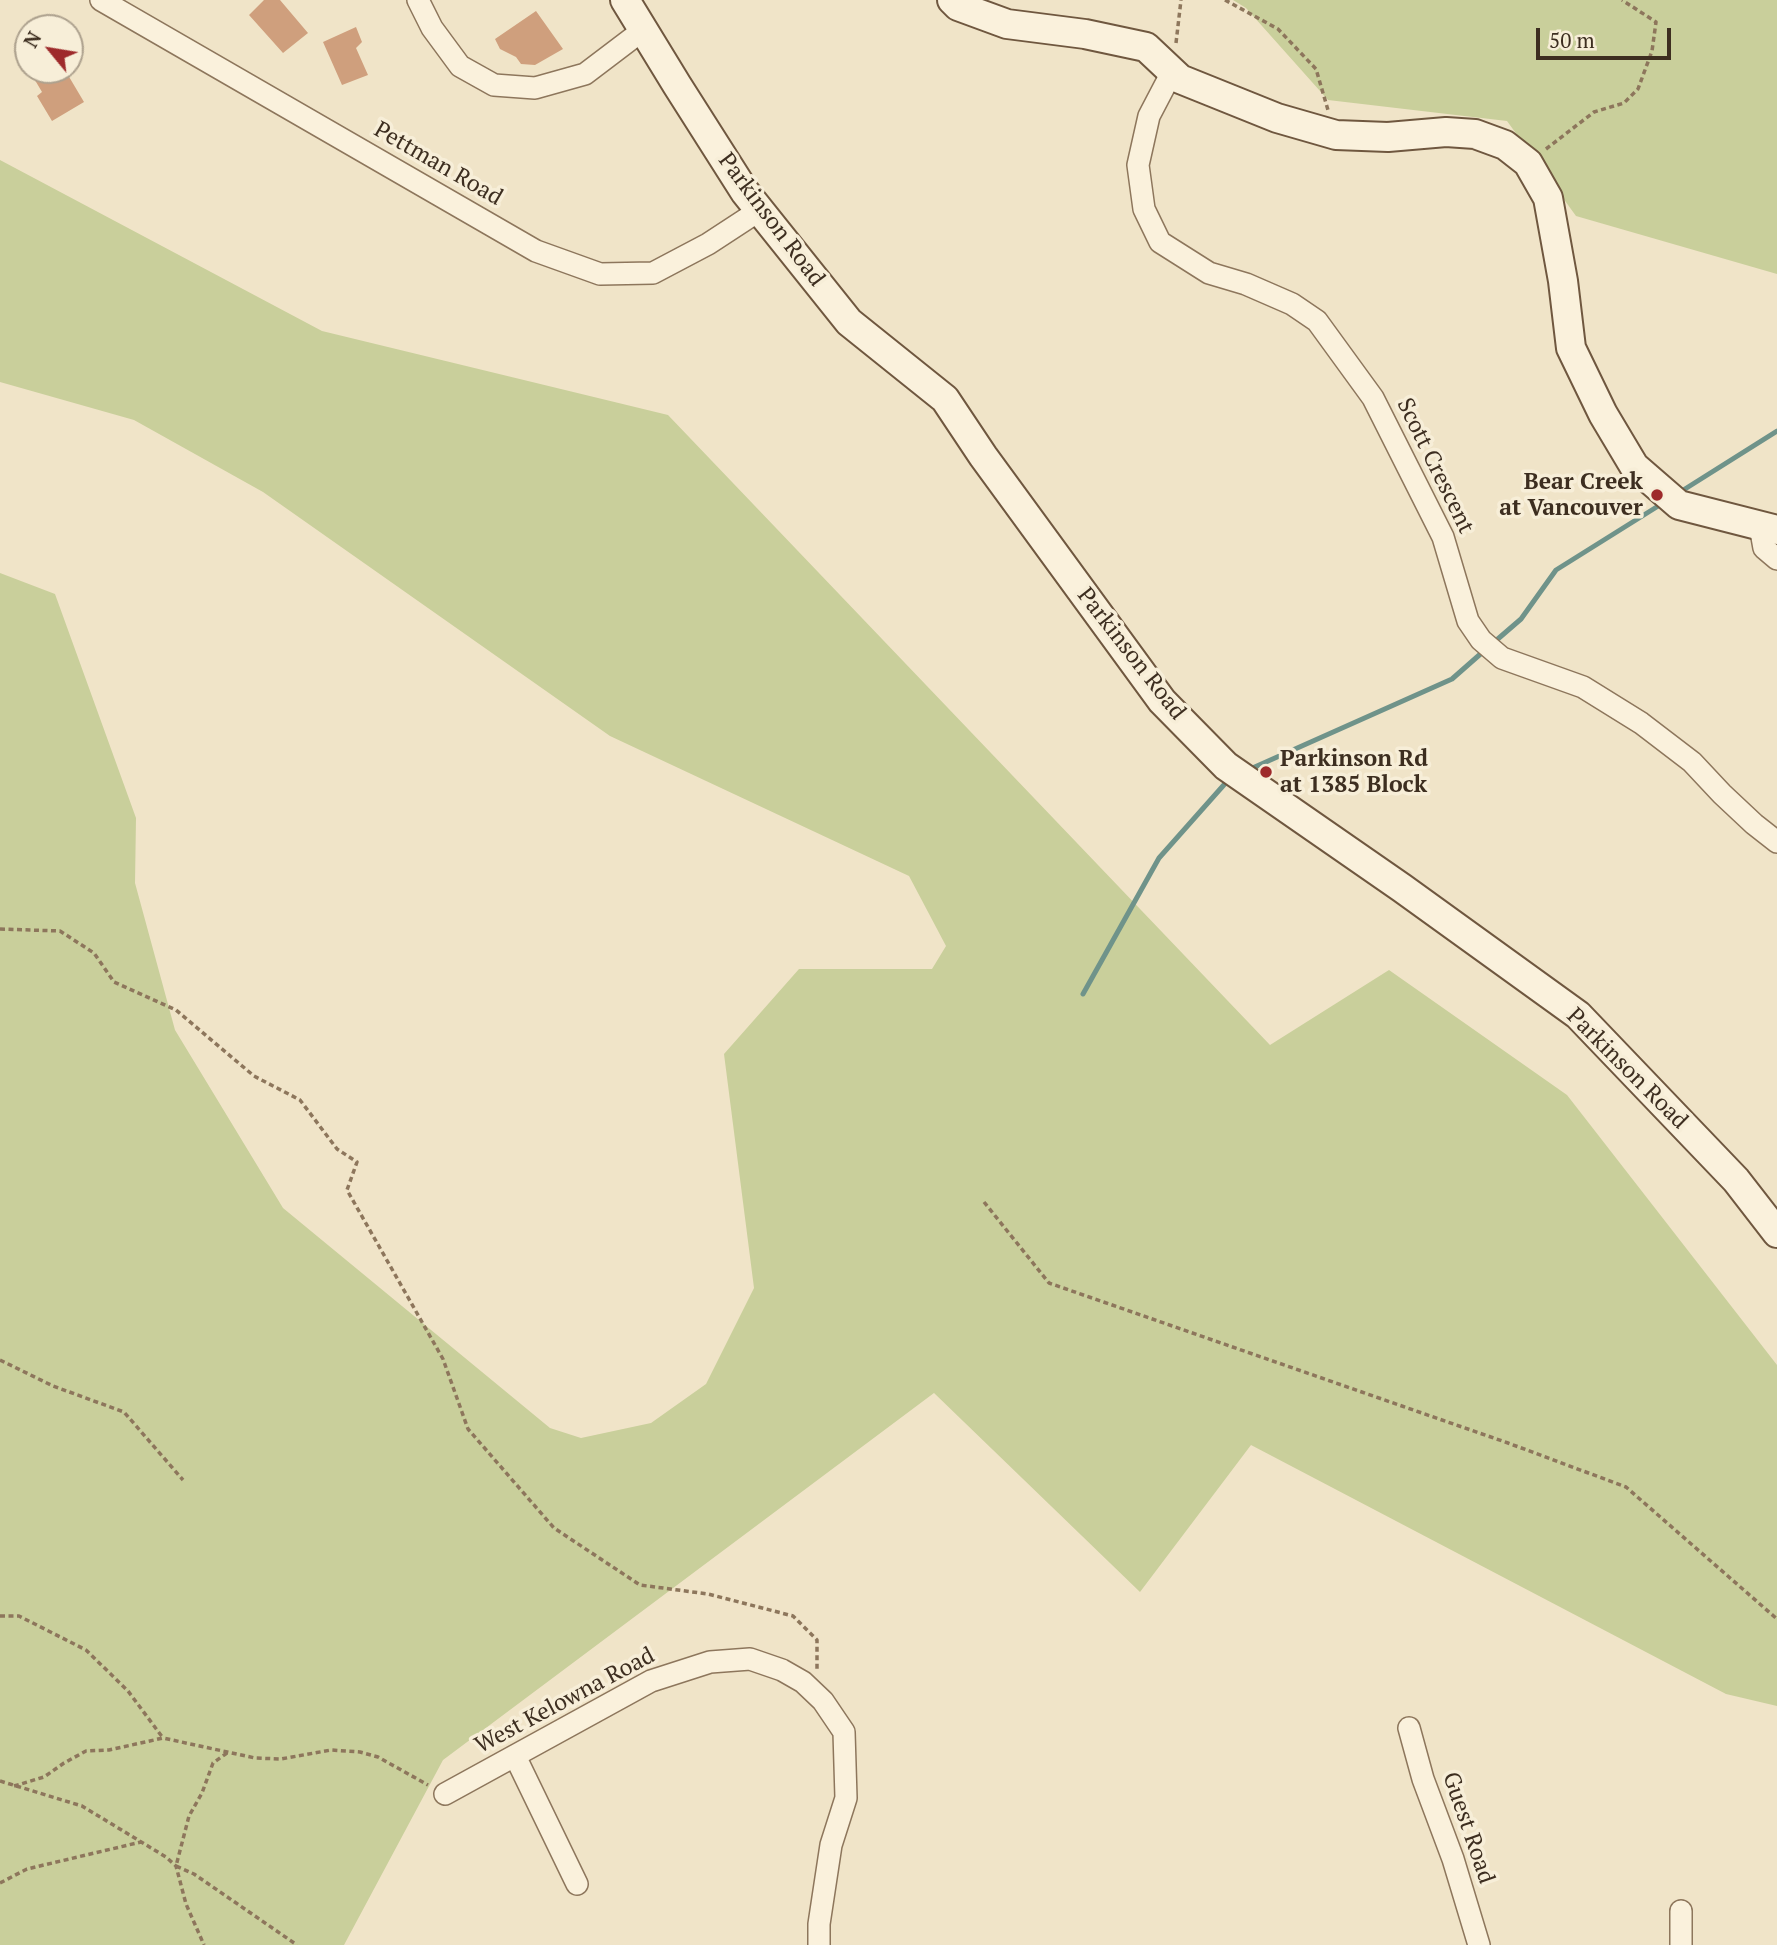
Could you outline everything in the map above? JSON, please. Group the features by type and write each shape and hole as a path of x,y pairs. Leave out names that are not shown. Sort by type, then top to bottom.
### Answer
{"street":[{"name":"Pettman Road","path":"102,0 536,251 600,274 653,273 708,244 760,210"},
{"path":"418,0 432,29 460,66 494,85 535,88 585,74 643,30"},
{"name":"Parkinson Road","path":"625,0 745,192 849,322 946,399 983,456 1162,701 1226,766 1578,1015 1736,1180 1777,1233"},
{"path":"952,0 958,6 1007,24 1085,33 1146,47 1180,79 1277,118 1336,135 1388,137 1446,132 1475,134 1505,145 1528,163 1548,198 1563,281 1571,348 1603,414 1634,466 1679,505 1768,528 1764,548 1777,559"},
{"name":"Scott Crescent","path":"1172,72 1149,116 1138,165 1143,209 1160,242 1209,273 1245,284 1292,304 1317,321 1373,398 1443,537 1468,621 1481,640 1502,657 1583,687 1641,723 1692,762 1738,809 1777,842"},
{"name":"West Kelowna Road","path":"445,1794 652,1681 710,1662 750,1659 782,1670 803,1682 823,1701 844,1732 846,1798 831,1845 819,1924 820,1945"},
{"name":"Guest Road","path":"1409,1728 1423,1779 1453,1859 1479,1945"},
{"path":"516,1756 577,1884"},
{"path":"1681,1911 1681,1945"}],"path":[{"path":"1172,72 1181,0"},
{"path":"1225,0 1278,29 1316,69 1336,135"},
{"path":"1528,163 1594,112 1624,103 1639,89 1652,51 1656,22 1622,0"},
{"path":"0,929 60,931 94,953 114,982 176,1010 254,1076 300,1100 337,1149 357,1162 347,1190 443,1359 468,1429 519,1488 554,1528 640,1585 708,1594 793,1616 817,1640 818,1696"},
{"path":"984,1202 1049,1283 1626,1487 1777,1619"},
{"path":"0,1360 52,1386 124,1412 183,1480"},
{"path":"0,1616 19,1616 86,1650 128,1691 163,1738"},
{"path":"14,1786 44,1777 86,1751 163,1738 255,1758 281,1759 331,1750 360,1752 378,1757 445,1794"},
{"path":"204,1945 186,1905 176,1866 190,1816 213,1763 227,1752"},
{"path":"0,1782 82,1806 166,1857 176,1866 194,1874 297,1945"},
{"path":"0,1884 27,1869 141,1842"}],"green space":[{"path":"1233,0 1777,0 1777,274 1576,216 1507,121 1328,100 1246,8"},
{"path":"0,160 322,331 668,415 1270,1045 1389,970 1567,1095 1777,1365 1777,1706 1726,1694 1251,1445 1140,1592 934,1393 443,1760 344,1945 0,1945 0,573 55,594 136,818 135,883 175,1030 283,1208 550,1428 581,1438 651,1423 706,1384 754,1288 724,1054 799,969 932,969 946,946 909,876 610,736 263,492 134,420 0,382"}],"building":[{"path":"264,0 280,0 308,33 283,53 249,15"},
{"path":"536,11 563,49 535,65 521,64 516,57 500,49 495,39"},
{"path":"356,27 362,42 356,48 368,75 342,85 323,42"},
{"path":"37,84 73,84 84,102 52,121 37,96 42,92"}],"waterway":[{"path":"1677,494 1777,431"},
{"path":"1492,644 1521,619 1556,570 1663,503"},
{"path":"1248,770 1452,679 1485,650"},
{"path":"1083,994 1159,858 1230,778"}],"place":[{"name":"Bear Creek at Vancouver","path":"1657,495"},
{"name":"Parkinson Rd at 1385 Block","path":"1266,772"}]}
